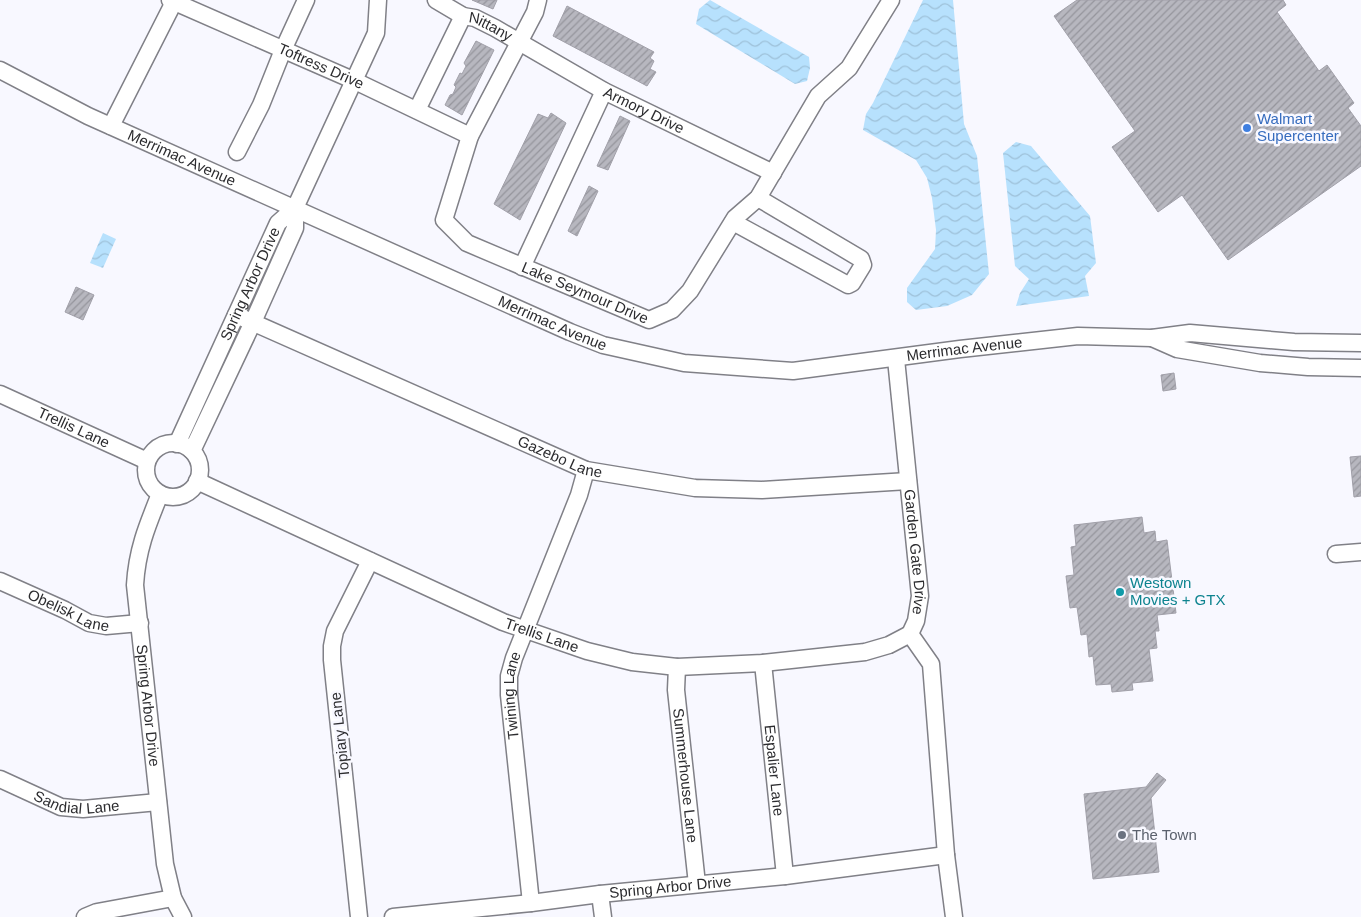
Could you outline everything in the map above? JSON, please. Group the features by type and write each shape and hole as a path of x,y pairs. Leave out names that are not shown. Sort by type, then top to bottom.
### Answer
{"street":[{"path":"238,152 261,105 282,50 306,0"},
{"path":"295,208 376,33 378,0"},
{"name":"Nittany","path":"436,0 462,16 475,18 519,41"},
{"name":"Lake Seymour Drive","path":"538,0 535,12 470,136 444,220 467,244 649,320 672,310 690,291 733,222 758,198 818,96 849,68 891,0"},
{"path":"110,126 173,1"},
{"name":"Toftress Drive","path":"173,1 355,81 470,136"},
{"path":"417,110 462,16"},
{"name":"Armory Drive","path":"519,41 604,91 773,172"},
{"name":"Merrimac Avenue","path":"0,70 88,116 570,332 603,345 684,363 793,371 1078,336 1152,338 1190,333 1294,342 1361,342"},
{"path":"522,268 604,91"},
{"path":"733,222 848,285 852,283 863,265 861,259 758,198"},
{"name":"Spring Arbor Drive","path":"177,444 278,223 295,208"},
{"name":"Spring Arbor Drive","path":"192,451 254,322 295,228 295,208"},
{"name":"Gazebo Lane","path":"236,315 586,470 694,488 762,490 908,481"},
{"name":"Merrimac Avenue","path":"1152,338 1177,349 1260,363 1308,367 1361,368"},
{"name":"Garden Gate Drive","path":"896,359 920,596 916,621 910,634 931,664 946,855 954,917"},
{"name":"Trellis Lane","path":"0,394 147,461"},
{"path":"177,444 185,446 192,451 199,465 200,474 193,489 177,497 168,497 160,494 149,484 146,476 147,461 156,449 162,445 177,444"},
{"name":"Twining Lane","path":"531,903 509,694 509,676 524,629 579,495 586,470"},
{"name":"Trellis Lane","path":"197,481 503,622 587,651 623,660 677,667 763,663 865,652 889,645 910,634"},
{"name":"Spring Arbor Drive","path":"160,494 145,532 136,565 136,585 165,864 173,898 183,917"},
{"path":"1336,554 1361,552"},
{"name":"Topiary Lane","path":"359,917 332,653 335,631 370,561"},
{"name":"Obelisk Lane","path":"0,581 65,610 89,623 106,626 140,623"},
{"name":"Espalier Lane","path":"763,663 785,876"},
{"name":"Summerhouse Lane","path":"677,667 676,690 697,884"},
{"name":"Sandial Lane","path":"0,779 60,807 83,809 158,802"},
{"name":"Spring Arbor Drive","path":"393,917 785,876 946,855"},
{"path":"600,894 603,917"},
{"path":"85,917 97,912 173,898"}],"water":[{"path":"710,0 809,57 810,68 807,81 795,84 696,24 699,9"},
{"path":"923,0 953,0 964,124 977,156 989,274 972,295 947,306 916,310 907,302 907,288 935,249 936,230 932,198 927,178 916,160 863,130 866,114"},
{"path":"1016,142 1031,146 1090,216 1096,263 1085,276 1089,296 1016,306 1020,293 1029,279 1015,266 1003,153"},
{"path":"103,233 116,239 103,268 90,263"}],"building":[{"path":"472,0 497,0 493,9"},
{"name":"Walmart Supercenter","path":"1077,0 1283,0 1286,5 1277,12 1319,71 1327,65 1354,103 1348,108 1361,126 1361,166 1228,260 1182,195 1158,212 1112,147 1135,131 1054,16"},
{"path":"567,6 654,52 650,58 654,61 650,69 656,72 647,86 553,36"},
{"path":"476,41 494,50 462,115 445,105 450,95 453,94 456,87 454,85 466,66 464,63"},
{"path":"551,113 566,123 520,220 494,204 538,114 548,118"},
{"path":"620,116 630,121 608,170 597,166"},
{"path":"589,186 598,191 577,236 568,231"},
{"path":"76,287 94,295 83,320 65,312"},
{"path":"1174,373 1176,389 1163,391 1161,375"},
{"path":"1361,456 1361,496 1354,497 1350,457"},
{"name":"Westown Movies + GTX","path":"1142,517 1144,533 1155,531 1156,542 1167,540 1176,613 1157,615 1159,631 1155,631 1157,648 1149,649 1153,681 1132,683 1133,690 1112,692 1111,684 1096,685 1093,656 1089,657 1087,634 1081,635 1077,607 1070,608 1066,576 1074,575 1071,547 1076,546 1074,525"},
{"name":"The Town","path":"1157,773 1166,780 1151,798 1159,872 1093,879 1084,794 1146,787"}],"place":[{"name":"Walmart Supercenter","path":"1247,128"},
{"name":"Westown Movies + GTX","path":"1120,592"},
{"name":"The Town","path":"1122,835"}]}
